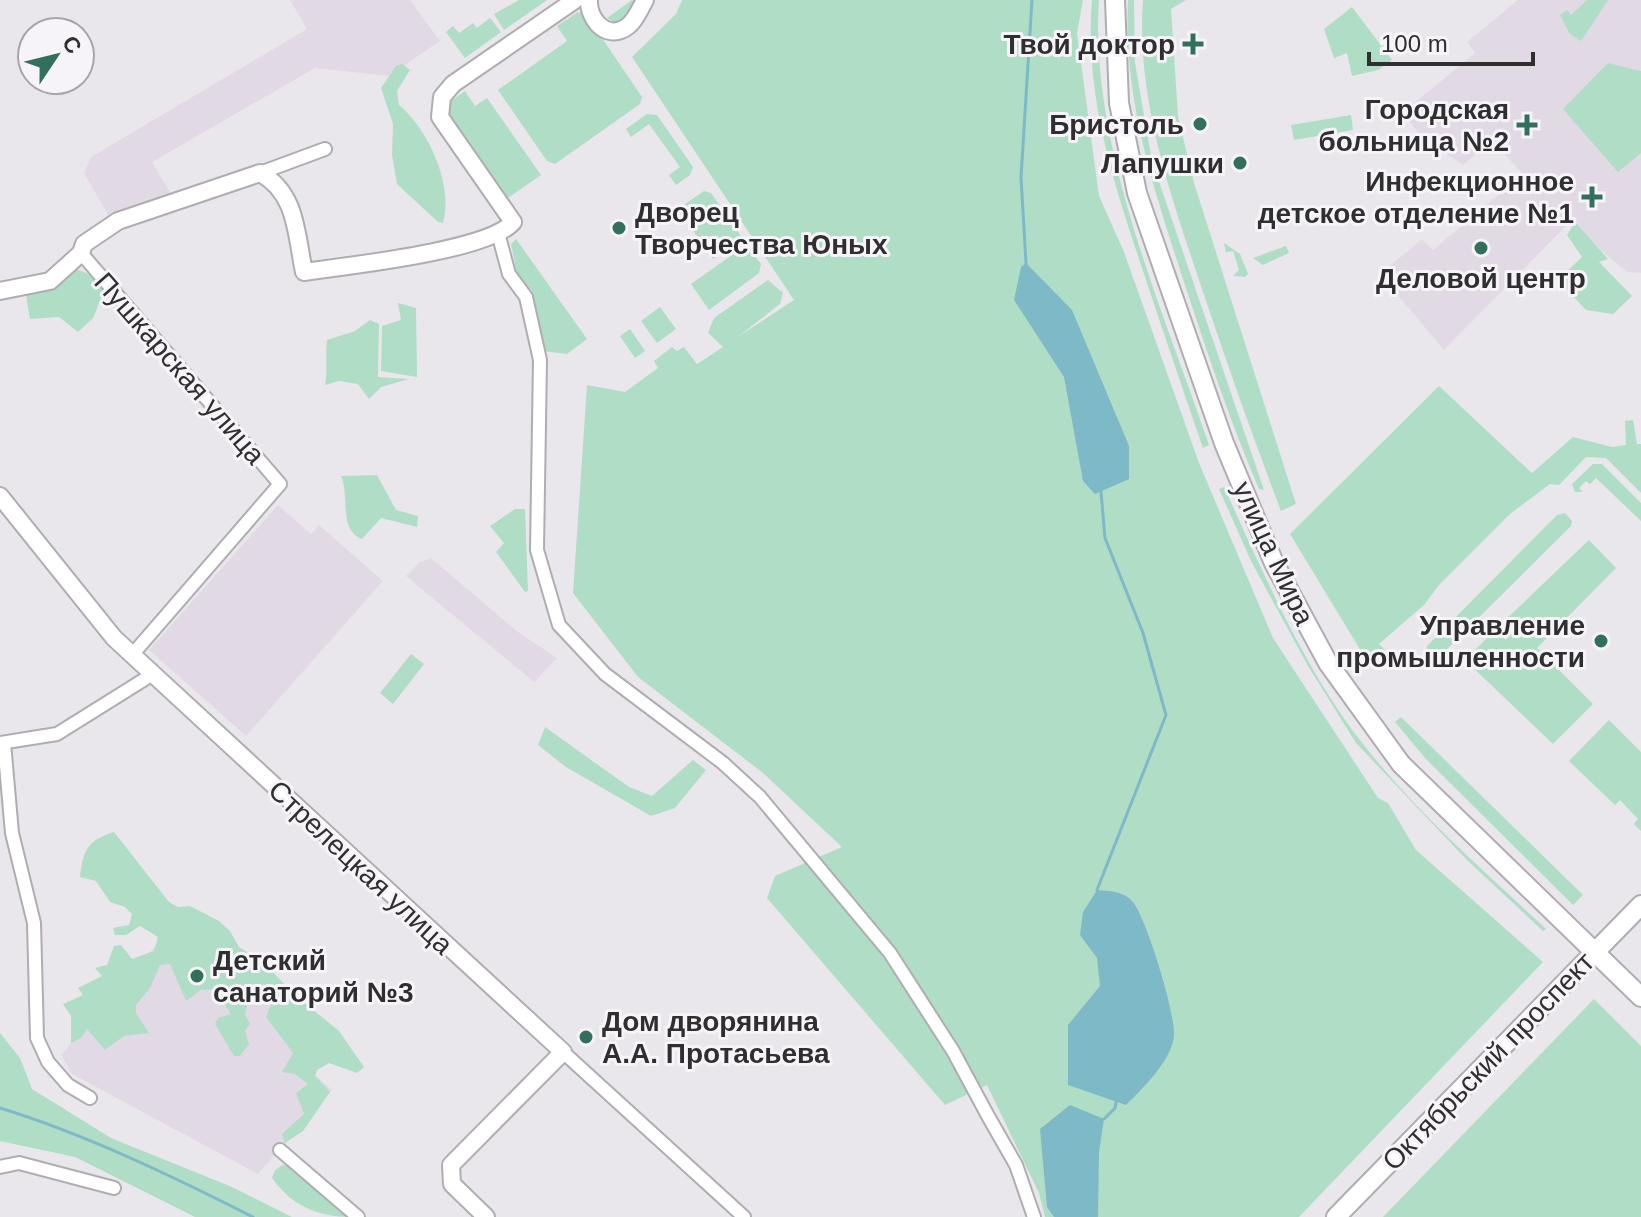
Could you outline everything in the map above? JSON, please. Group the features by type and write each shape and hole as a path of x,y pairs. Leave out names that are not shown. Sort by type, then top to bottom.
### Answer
{"main road":[{"name":"улица Мира","path":"1115,0 1119,103 1137,193 1224,443 1274,563 1328,663 1401,764 1641,997"},
{"name":"Октябрьский проспект","path":"1336,1217 1641,905"}],"street":[{"path":"260,173 277,183 291,207 304,272 425,252 498,233 513,222 440,117 442,97 453,84 575,0"},
{"path":"589,0 595,22 608,32 620,31 631,24 645,0"},
{"path":"260,173 325,149"},
{"name":"Пушкарская улица","path":"132,655 280,484 81,253 84,244 118,221 260,173"},
{"path":"498,233 509,274 526,297 540,360 537,550 559,625 605,674 723,763 760,797 890,953 953,1051 1016,1165 1034,1217"},
{"path":"0,291 50,281 81,253"},
{"name":"Стрелецкая улица","path":"0,496 114,638 744,1217"},
{"path":"90,1098 68,1085 48,1062 37,1038 34,923 12,833 2,743 57,734 153,674"},
{"path":"486,1217 452,1184 451,1165 563,1052"},
{"path":"280,1150 358,1217"},
{"path":"0,1167 19,1163 114,1188"}],"shaded area":[{"path":"290,0 410,0 440,41 389,76 315,68 152,162 173,197 112,222 84,173 91,157 307,29"},
{"name":"Городская больница №2","path":"1518,0 1641,0 1641,273 1627,272 1569,223 1444,350 1380,274 1422,239 1433,250 1523,174 1492,140 1463,165 1423,138 1402,113 1475,53 1467,42"},
{"path":"278,505 311,534 319,525 383,581 246,736 149,650"},
{"path":"431,558 518,632 557,658 534,682 406,576 420,562"},
{"name":"Детский санаторий №3","path":"189,907 340,1045 314,1074 332,1090 258,1174 72,1074 61,1055"}],"green space":[{"path":"519,0 547,0 504,30 494,14"},
{"path":"632,0 636,2 624,20 613,22 607,18"},
{"path":"682,0 1083,0 1077,33 1099,196 1124,252 1199,463 1273,638 1378,798 1388,803 1416,850 1543,962 1299,1217 1045,1217 1039,1193 987,1085 945,1105 767,898 775,876 842,847 763,773 638,677 573,593 587,385 625,392 658,368 654,361 672,347 677,351 684,347 697,364 723,347 708,333 714,318 768,280 783,293 780,304 739,336 794,300 632,57 676,14"},
{"path":"1092,0 1099,0 1099,55 1117,169 1151,283 1209,445 1203,448 1111,169 1092,69"},
{"path":"1128,0 1134,0 1135,63 1152,161 1264,490 1259,489 1218,382 1150,172 1130,70"},
{"path":"1143,0 1186,0 1171,9 1178,116 1194,183 1296,504 1281,511 1166,177 1145,72"},
{"path":"1587,0 1608,0 1581,41 1570,34 1560,15 1567,10 1571,15"},
{"path":"1352,7 1392,60 1378,70 1352,76 1347,53 1334,58 1324,29"},
{"path":"578,12 587,16 642,97 640,104 555,164 547,161 498,90 567,41 557,26"},
{"path":"490,18 501,32 465,58 446,32 453,26 459,33 473,23 477,28"},
{"path":"1608,63 1641,71 1641,153 1618,172 1563,109"},
{"path":"402,64 410,70 397,91 399,105 420,128 442,175 445,192 443,223 438,222 397,184 392,155 393,124 381,88 396,66"},
{"path":"465,91 475,106 487,98 541,175 505,200 447,119 451,101"},
{"path":"647,114 657,115 693,167 690,175 676,185 669,175 680,167 649,124 631,137 626,129"},
{"path":"1351,115 1353,130 1294,140 1291,125"},
{"path":"704,191 711,193 743,239 713,259 678,209"},
{"path":"1575,222 1608,259 1599,262 1632,296 1613,314 1586,310 1558,280 1582,257 1567,235"},
{"path":"516,239 587,339 567,354 543,351 532,291 517,274 511,244"},
{"path":"1224,243 1240,254 1248,274 1245,277 1233,276 1239,270 1233,251 1226,252"},
{"path":"746,245 761,264 759,273 709,310 691,284"},
{"path":"1286,246 1289,253 1263,265 1253,258"},
{"path":"76,269 91,275 105,289 93,318 78,332 59,317 30,319 26,295 60,282"},
{"path":"398,303 416,308 417,377 381,371 382,326 401,320"},
{"path":"660,307 676,329 657,343 641,321"},
{"path":"370,320 379,324 378,377 409,379 381,387 369,399 358,384 339,381 325,385 327,340 355,331"},
{"path":"630,329 645,351 635,358 620,336"},
{"path":"1439,386 1532,473 1573,437 1612,447 1626,445 1625,421 1633,420 1637,444 1641,444 1641,493 1606,458 1586,457 1559,485 1550,484 1510,514 1439,585 1424,605 1379,644 1385,650 1375,660 1364,656 1290,534"},
{"path":"1593,464 1602,464 1641,503 1641,521 1596,478 1590,484 1586,481 1579,488 1583,492 1575,492 1572,484"},
{"path":"377,475 396,510 418,516 417,527 381,518 362,539 355,535 347,520 341,476"},
{"path":"1224,487 1286,620 1322,685 1363,744 1428,817 1546,929 1543,931 1467,860 1356,743 1308,666 1251,561 1219,489"},
{"path":"515,509 525,509 528,591 525,592 496,552 504,543 490,526"},
{"path":"1565,513 1572,521 1571,526 1439,657 1433,660 1428,656 1427,646 1557,515"},
{"path":"1589,540 1616,568 1537,648 1593,704 1553,744 1465,660 1495,630 1506,640 1510,635 1500,625"},
{"path":"411,654 424,664 393,704 380,693"},
{"path":"1401,717 1583,895 1573,905 1426,759 1395,722"},
{"path":"1609,720 1641,752 1641,831 1634,824 1638,819 1620,800 1615,805 1569,761"},
{"path":"545,727 629,787 652,796 693,760 706,770 675,808 651,816 566,767 538,745"},
{"path":"114,832 169,902 178,907 190,906 219,921 230,931 239,947 263,962 295,995 339,1031 364,1067 357,1073 329,1063 317,1070 315,1076 330,1092 303,1131 285,1143 282,1134 304,1114 296,1093 308,1084 295,1074 282,1072 293,1053 266,1017 274,997 264,984 250,992 245,1014 250,1024 245,1031 249,1044 240,1056 234,1056 215,1024 218,1018 231,1014 215,989 201,990 186,1001 170,964 160,965 150,988 136,1005 136,1013 149,1033 124,1036 105,1050 87,1029 81,1038 71,1043 71,1016 63,1004 83,995 78,988 102,976 95,968 107,965 114,946 121,945 132,959 154,951 158,937 140,926 126,935 115,935 113,928 129,925 132,914 125,907 110,902 96,881 80,877 88,848 98,839"},
{"path":"1594,999 1641,1046 1641,1217 1383,1217"},
{"path":"0,1033 20,1058 32,1089 111,1138 232,1187 292,1217 195,1217 75,1157 0,1141"},
{"path":"283,1165 291,1167 351,1217 328,1215 297,1203 272,1178 275,1170"}],"water":[{"path":"1026,263 1072,310 1129,446 1129,479 1095,494 1083,481 1064,377 1014,300 1021,267"},
{"path":"1097,890 1123,895 1135,905 1166,989 1173,1024 1174,1035 1168,1054 1156,1073 1126,1105 1068,1085 1068,1025 1100,986 1097,958 1080,935 1083,912"},
{"path":"1070,1105 1104,1119 1099,1152 1098,1217 1054,1217 1047,1207 1040,1129"}],"waterway":[{"path":"1026,263 1021,177 1032,0"},
{"path":"1097,890 1166,715 1143,633 1105,538 1101,492"},
{"path":"1104,1119 1115,1108 1116,1102"},
{"path":"0,1108 129,1157 253,1217"}],"place":[{"name":"Твой доктор","path":"1193,44"},
{"name":"Бристоль","path":"1200,124"},
{"name":"Городская больница №2","path":"1527,125"},
{"name":"Лапушки","path":"1240,163"},
{"name":"Инфекционное детское отделение №1","path":"1592,197"},
{"name":"Дворец Творчества Юных","path":"619,228"},
{"name":"Деловой центр","path":"1481,248"},
{"name":"Управление промышленности","path":"1601,641"},
{"name":"Детский санаторий №3","path":"197,976"},
{"name":"Дом дворянина А.А. Протасьева","path":"586,1037"}]}
